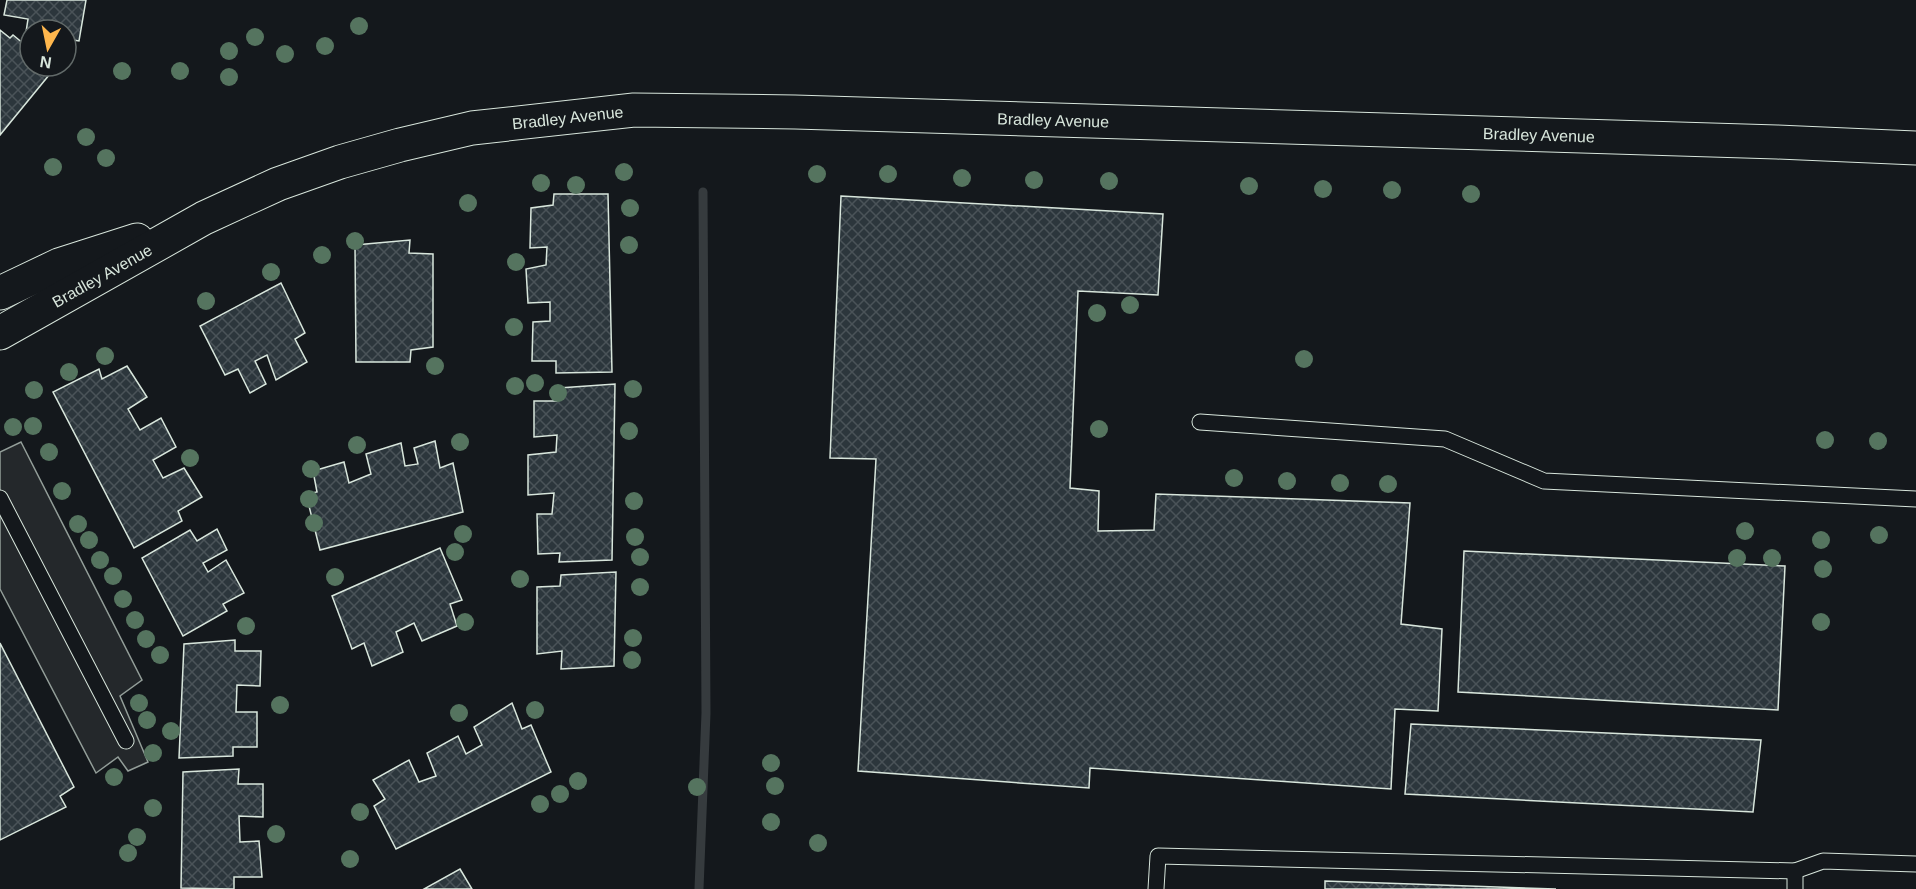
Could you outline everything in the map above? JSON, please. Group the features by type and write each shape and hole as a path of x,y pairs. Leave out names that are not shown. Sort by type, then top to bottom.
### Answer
{"main road":[{"name":"Bradley Avenue","path":"0,333 204,218 278,184 340,162 472,128 634,110 831,113 1916,148"},
{"name":"Bradley Avenue","path":"0,293 59,265 204,218"}],"lane":[{"path":"1200,422 1445,439 1544,481 1916,499"},
{"path":"0,498 126,741"},
{"path":"1156,889 1158,856 1795,871 1823,861 1916,864"},
{"path":"1795,871 1795,889"}],"shaded area":[{"path":"21,442 142,680 120,696 148,762 128,771 118,757 96,773 0,589 0,452"}],"building":[{"path":"7,0 86,0 79,41 78,18 22,18 4,15"},
{"path":"0,30 10,38 13,35 18,39 18,78 47,78 0,135"},
{"path":"554,194 608,194 612,372 556,373 556,361 532,361 533,322 550,321 550,302 528,303 526,269 546,265 547,247 530,248 531,208 553,205"},
{"path":"841,196 1163,214 1158,295 1078,291 1070,488 1099,491 1098,531 1154,530 1156,494 1410,503 1401,624 1442,629 1438,711 1395,709 1391,789 1090,768 1089,788 858,771 876,459 830,458"},
{"path":"410,240 409,253 433,254 433,347 411,350 410,362 356,362 355,245"},
{"path":"281,283 305,333 295,339 307,362 276,380 267,355 255,361 266,384 250,393 238,369 225,375 200,326"},
{"path":"127,366 147,397 128,409 140,430 161,418 176,447 153,460 163,478 184,468 202,497 178,511 182,521 134,548 53,392 99,369 102,379"},
{"path":"615,384 612,560 559,562 560,553 538,554 537,514 552,514 554,493 528,495 528,455 556,452 557,435 534,437 534,401 557,401 559,388"},
{"path":"435,441 440,468 453,463 463,512 320,550 306,494 317,492 313,471 344,462 349,483 371,474 366,454 401,443 405,466 418,464 414,448"},
{"path":"217,529 227,550 203,563 208,572 226,560 244,593 223,604 227,611 183,636 142,558 190,530 197,541"},
{"path":"440,548 462,600 450,604 457,626 422,641 414,623 396,632 403,652 372,666 364,643 352,649 332,596"},
{"path":"1464,551 1785,566 1778,710 1458,692"},
{"path":"616,572 614,666 561,669 562,651 537,654 537,587 560,586 561,575"},
{"path":"235,640 235,651 261,651 260,686 237,685 236,712 257,712 257,747 233,747 233,756 179,758 184,644"},
{"path":"0,643 74,787 60,796 66,807 0,840"},
{"path":"512,703 522,729 531,725 551,772 396,849 374,806 385,799 373,780 409,760 419,782 436,776 427,753 458,736 466,754 482,745 474,727"},
{"path":"1411,724 1761,740 1753,812 1405,794"},
{"path":"239,769 238,784 263,784 263,817 239,816 240,842 259,841 262,877 234,877 234,889 181,888 183,772"},
{"path":"460,869 472,889 424,889"},
{"path":"1325,881 1556,889 1325,889"}],"waterway":[{"path":"699,889 706,713 703,192"}]}
